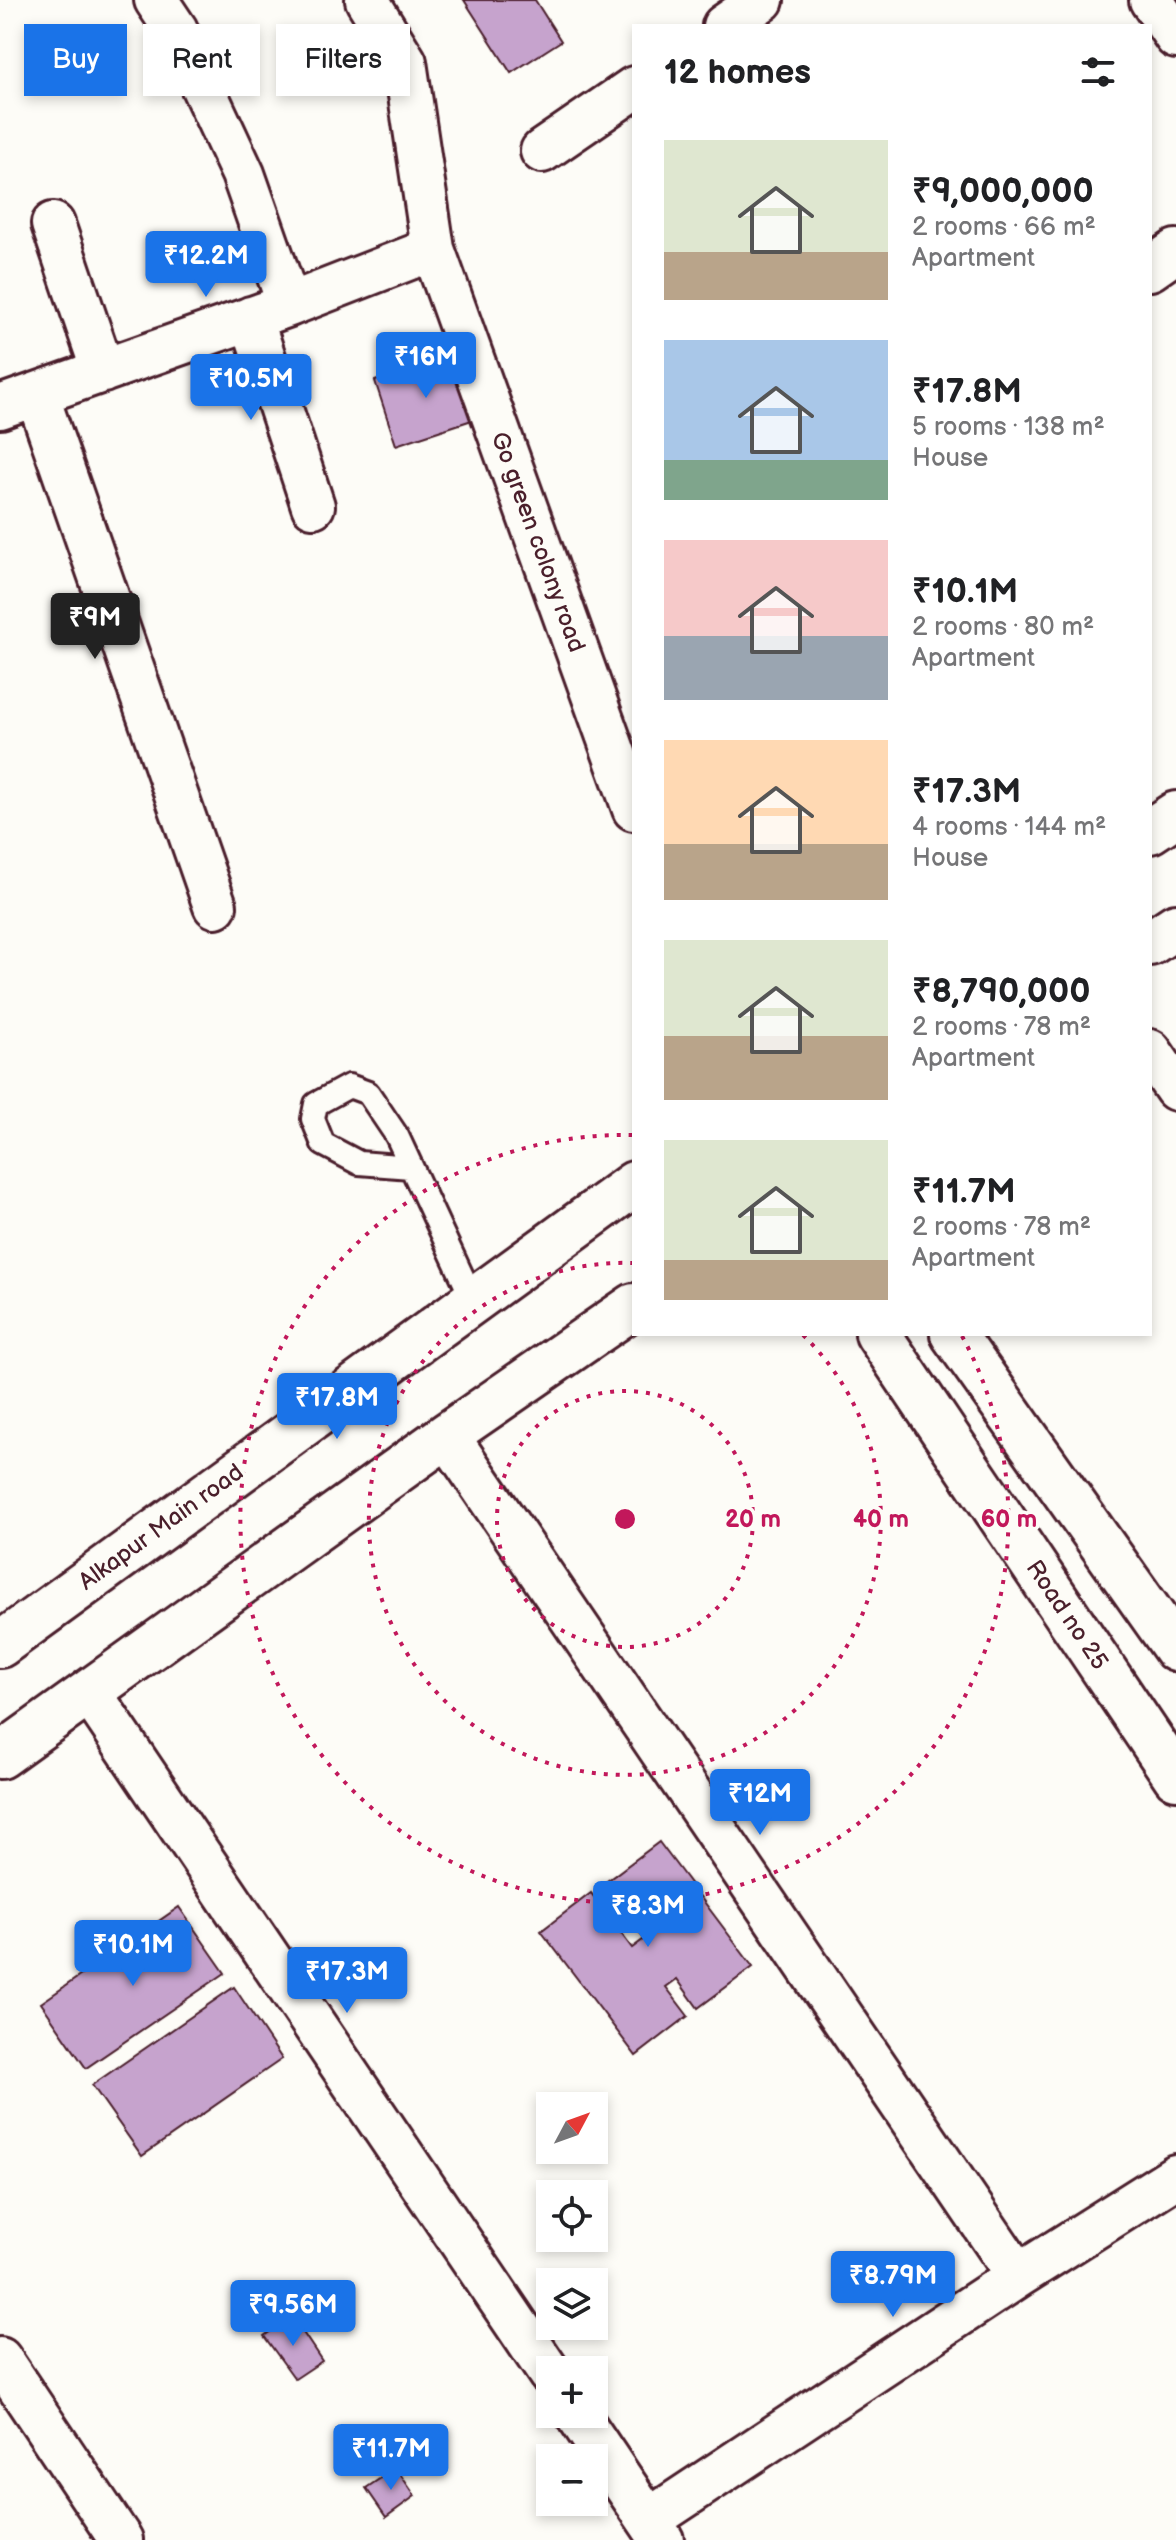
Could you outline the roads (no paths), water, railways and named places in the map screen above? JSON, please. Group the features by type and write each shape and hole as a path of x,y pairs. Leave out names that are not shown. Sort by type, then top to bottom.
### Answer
{"street":[{"path":"156,0 176,30 243,174 313,506"},
{"name":"Go green colony road","path":"367,0 405,62 433,249 632,803"},
{"path":"727,24 762,0"},
{"path":"1151,0 1176,37"},
{"path":"542,151 632,89"},
{"path":"53,224 103,371"},
{"path":"215,906 18,401 270,312 433,249"},
{"path":"1152,268 1176,251"},
{"path":"1152,830 1176,814"},
{"path":"1152,942 1176,926"},
{"path":"1152,1054 1176,1089"},
{"name":"Alkapur Main road","path":"0,1645 632,1185"},
{"path":"0,1756 447,1435 632,1307"},
{"name":"Road no 25","path":"879,1336 1176,1777"},
{"path":"954,1336 1176,1649"},
{"path":"447,1435 1018,2276"},
{"path":"90,1693 538,2356"},
{"path":"586,2428 655,2530 1018,2276 1176,2176"},
{"path":"0,2359 121,2540"}],"lane":[{"path":"411,1167 359,1163 323,1144 313,1119 316,1104 349,1086 368,1093 397,1136 473,1300"}]}
